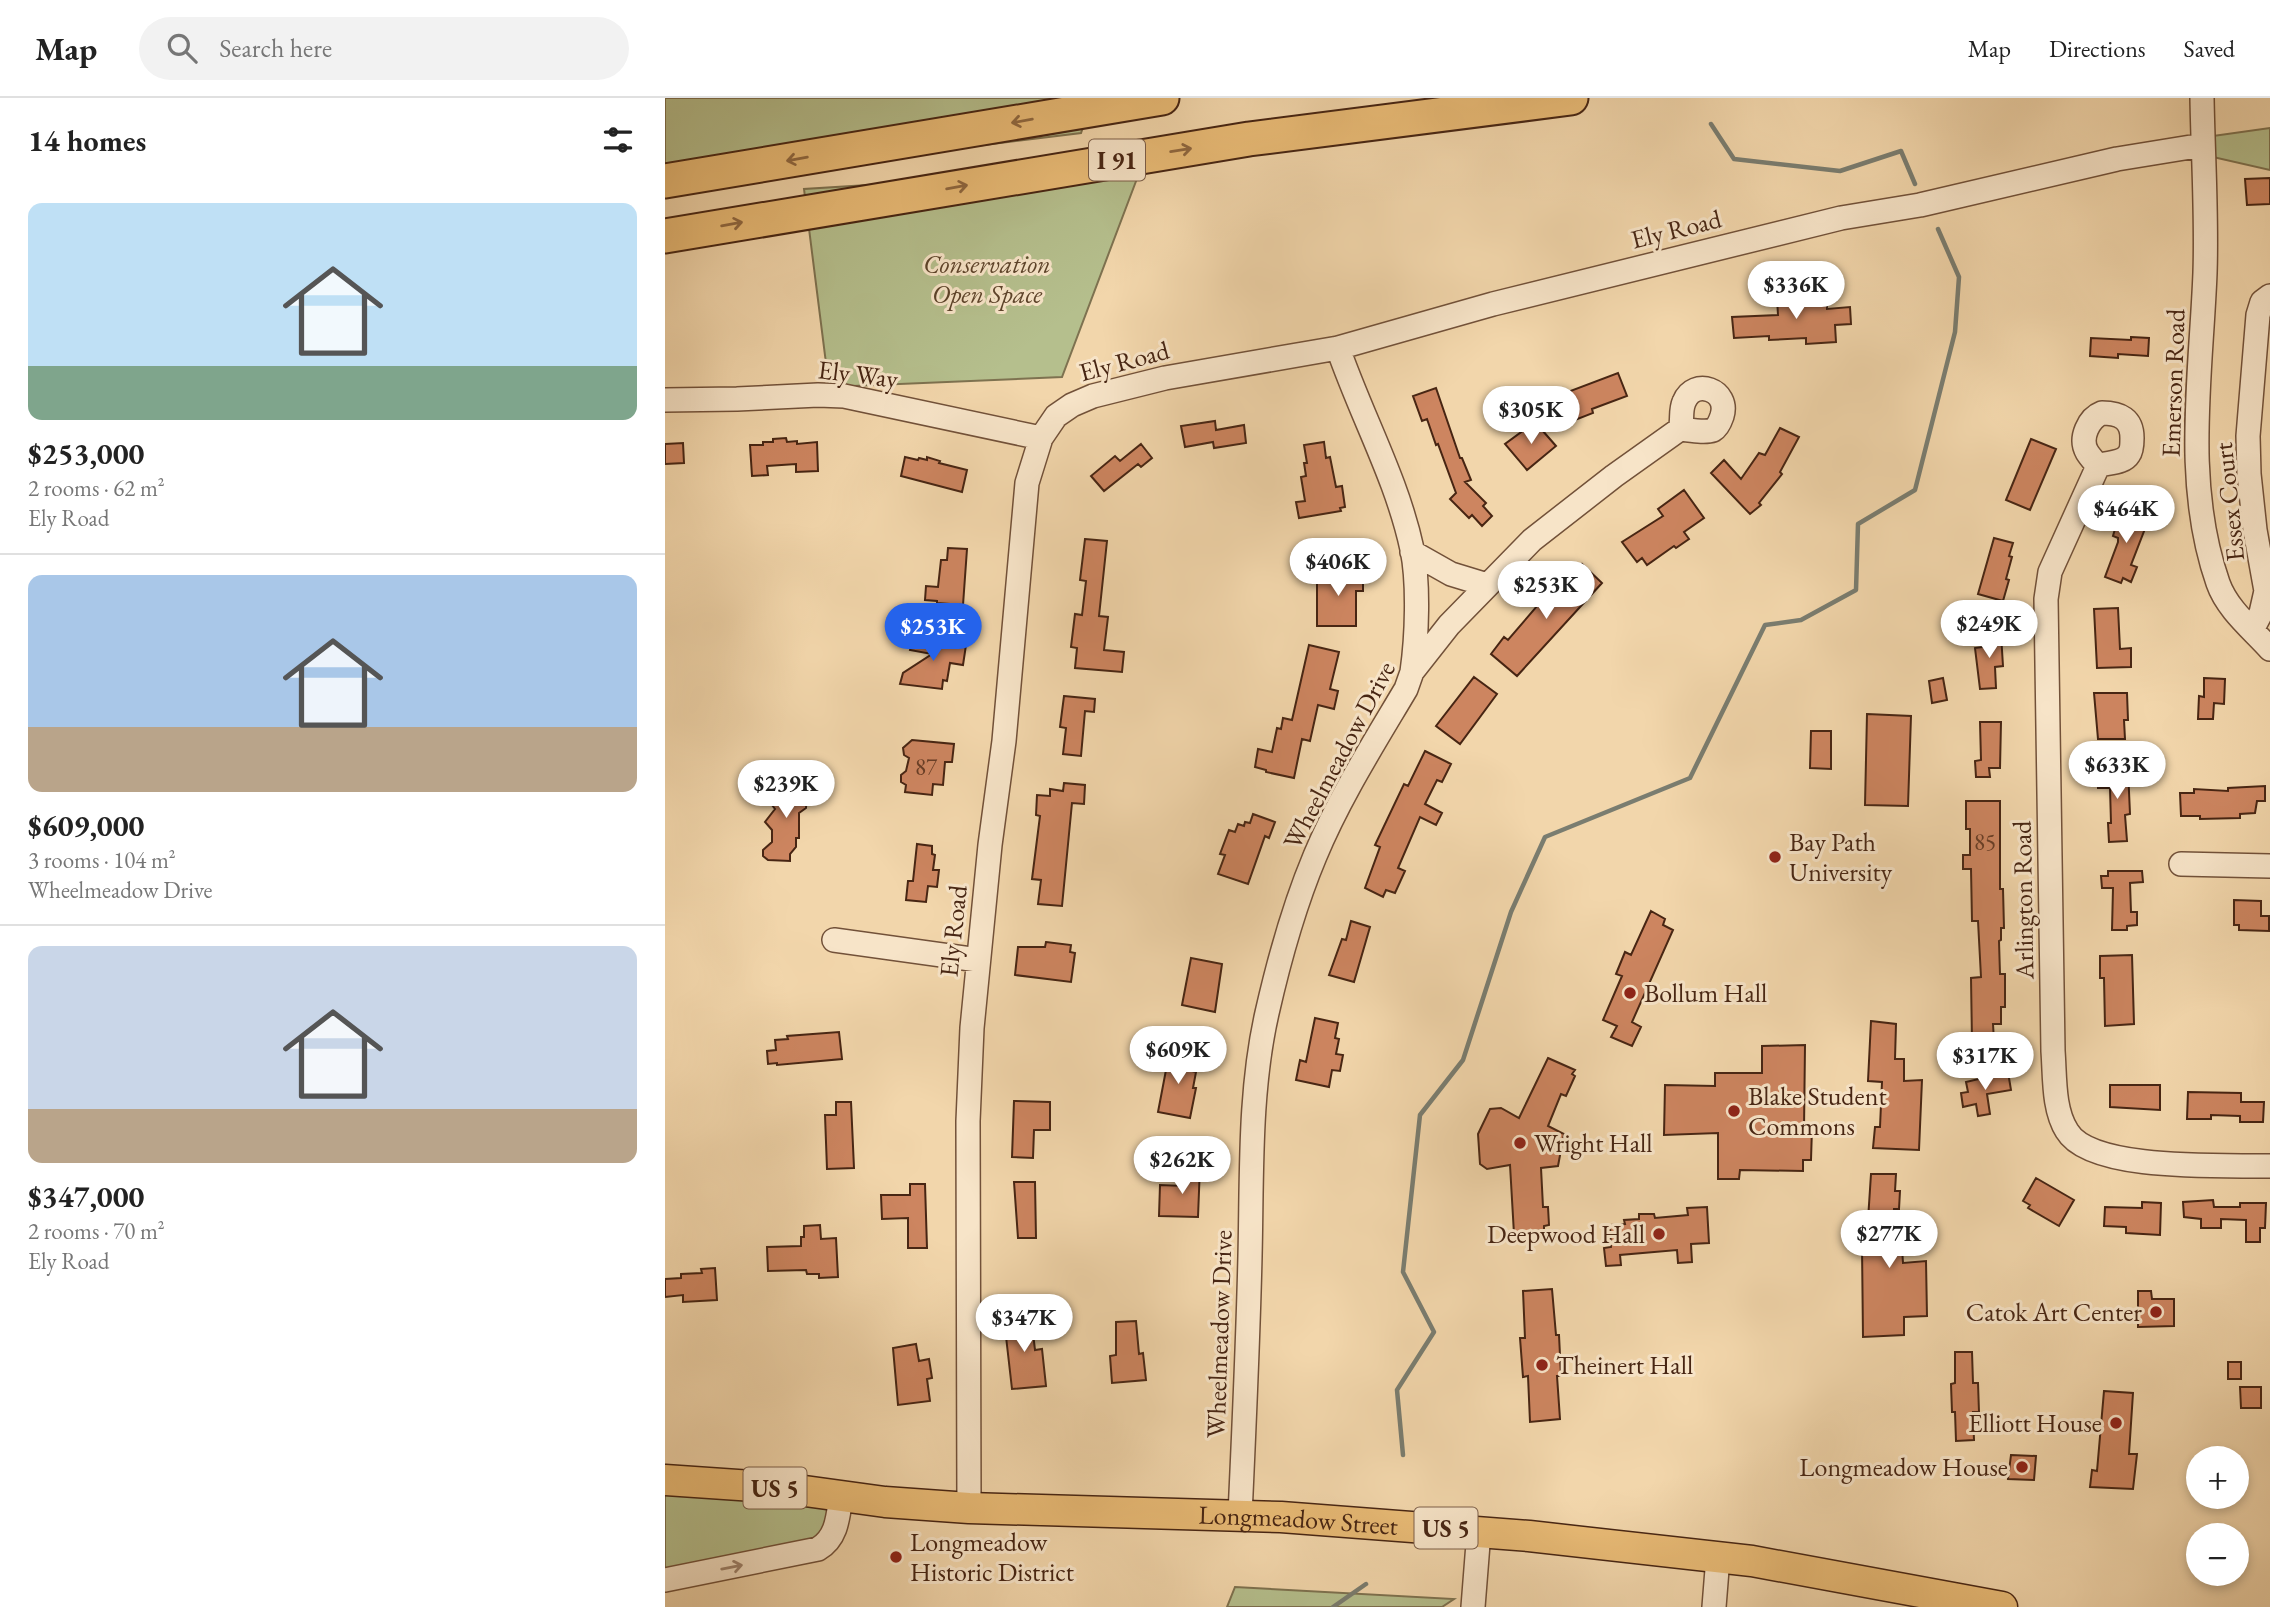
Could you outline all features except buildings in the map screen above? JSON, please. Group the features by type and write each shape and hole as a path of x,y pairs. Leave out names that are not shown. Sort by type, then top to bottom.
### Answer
{"highway":[{"name":"I 91","path":"665,181 1162,98"},
{"name":"I 91","path":"665,236 1249,139 1571,98"}],"main road":[{"name":"Longmeadow Street","path":"665,1480 783,1488 885,1502 969,1508 1240,1515 1479,1531 1717,1557 1868,1581 2002,1607"}],"street":[{"name":"Emerson Road","path":"2202,98 2205,270 2196,435 2199,495 2218,584 2233,609 2270,649"},
{"name":"Ely Road","path":"969,1508 968,1121 972,1028 990,845 1004,741 1027,483 1041,438 1056,416 1093,396 1199,371 1338,348 1493,304 1841,218 1920,205 2117,159 2203,145"},
{"name":"Essex Court","path":"2252,630 2264,604 2266,590 2255,530 2248,436 2262,359 2258,315 2262,302 2270,296"},
{"path":"1338,348 1395,495 1412,552 1416,580 1412,672"},
{"name":"Ely Way","path":"665,400 844,396 1041,438"},
{"name":"Wheelmeadow Drive","path":"1240,1515 1249,1314 1252,1154 1259,1065 1267,1015 1285,945 1315,856 1349,787 1406,689 1412,672 1448,625 1532,540 1680,429"},
{"name":"Arlington Road","path":"2098,466 2050,572 2046,599 2053,1051 2056,1094 2062,1120 2075,1142 2089,1150 2116,1158 2171,1164 2270,1166"},
{"path":"1412,552 1451,574 1487,585"},
{"path":"2181,864 2270,866"},
{"path":"834,940 978,960"},
{"path":"665,1580 818,1549 827,1544 833,1535 841,1496"},
{"path":"1473,1607 1479,1531"},
{"path":"1714,1607 1717,1557"}],"green space":[{"path":"665,98 1093,98 1081,133 735,176 665,188"},
{"path":"2270,128 2270,170 2156,144"},
{"name":"Conservation Open Space","path":"1141,168 1062,377 829,387 804,189"},
{"path":"665,1480 841,1496 833,1535 665,1580"},
{"path":"1235,1587 1454,1599 1442,1607 1227,1607"}],"waterway":[{"path":"1711,124 1734,159 1840,171 1901,151 1915,184"},
{"path":"1403,1455 1397,1390 1434,1332 1403,1272 1420,1115 1463,1060 1511,912 1545,837 1690,778 1765,625 1801,620 1856,590 1858,524 1915,490 1955,332 1959,277 1938,229"},
{"path":"1333,1607 1366,1584"}],"place":[{"name":"Bay Path University","path":"1775,857"},
{"name":"Bollum Hall","path":"1630,993"},
{"name":"Blake Student Commons","path":"1734,1111"},
{"name":"Wright Hall","path":"1520,1143"},
{"name":"Deepwood Hall","path":"1659,1234"},
{"name":"Catok Art Center","path":"2156,1312"},
{"name":"Theinert Hall","path":"1542,1365"},
{"name":"Elliott House","path":"2116,1423"},
{"name":"Longmeadow House","path":"2022,1467"},
{"name":"Longmeadow Historic District","path":"896,1557"}]}
